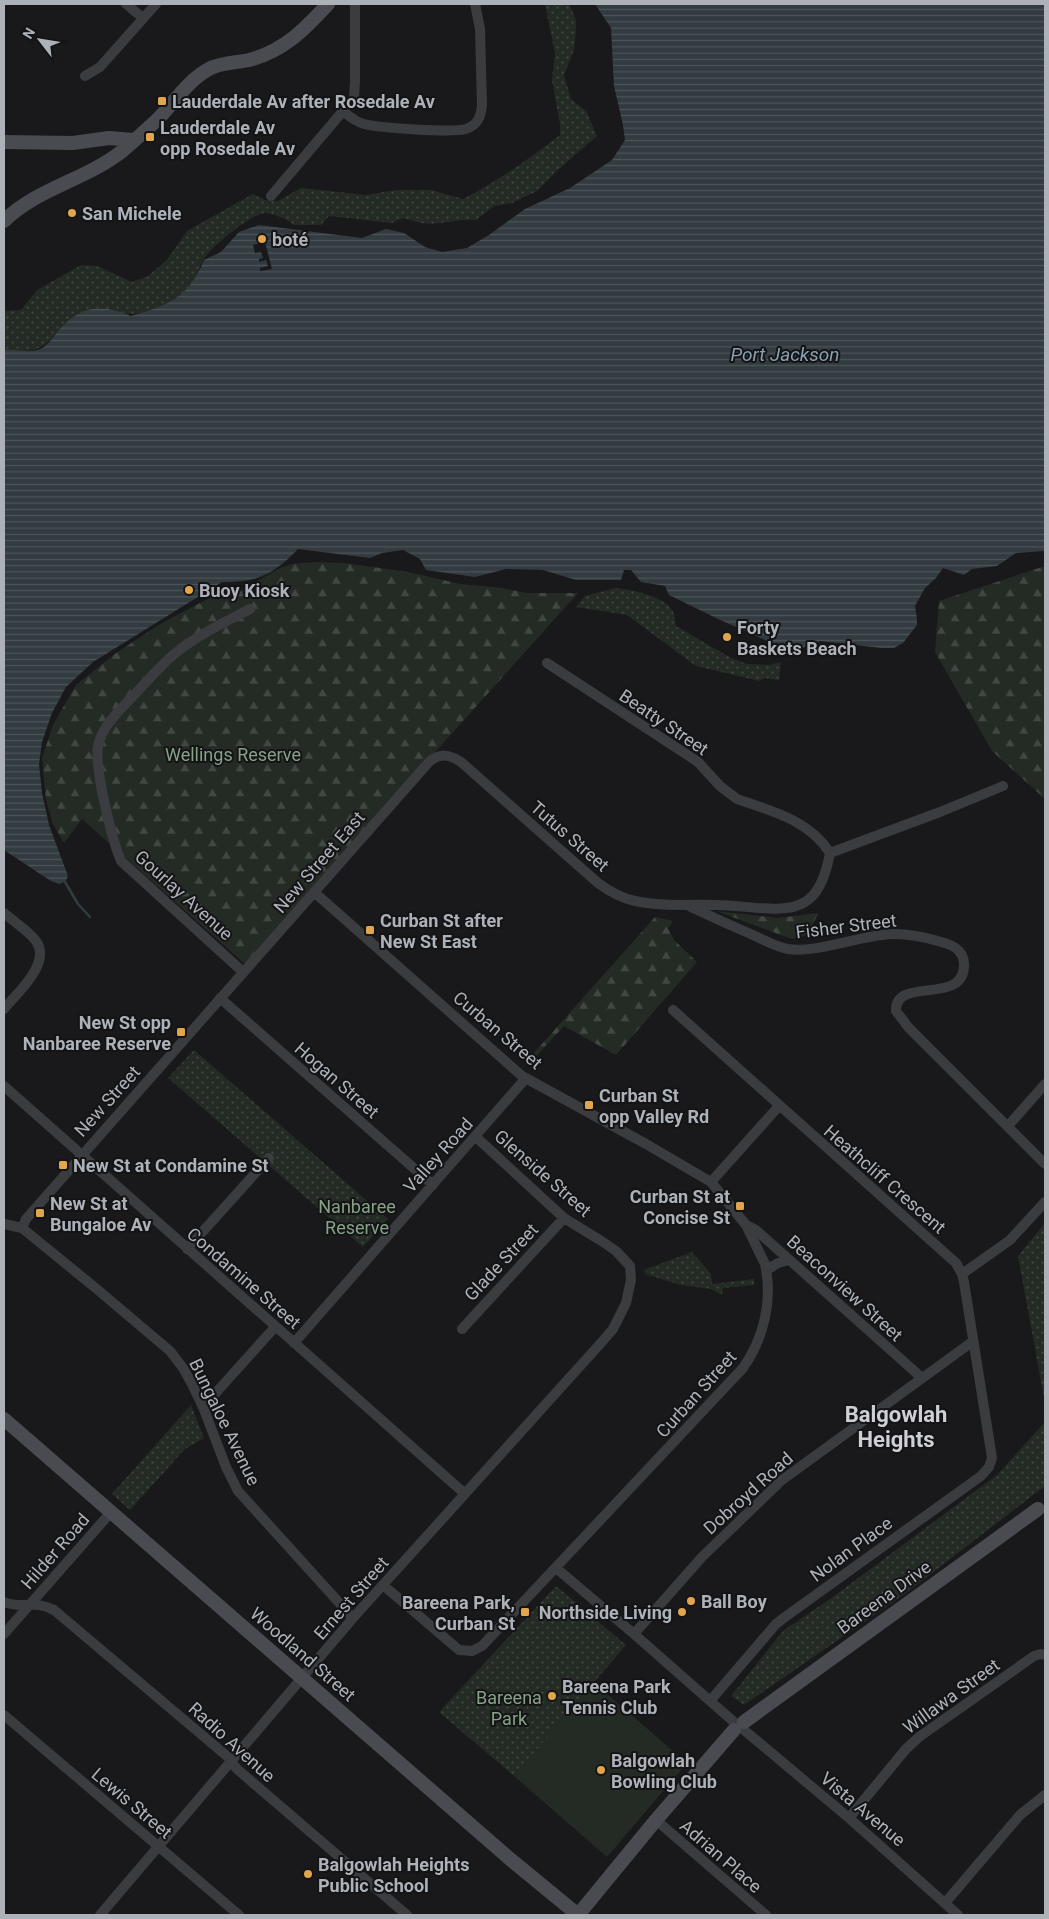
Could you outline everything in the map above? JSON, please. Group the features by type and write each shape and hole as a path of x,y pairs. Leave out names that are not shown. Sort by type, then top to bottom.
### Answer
{"street":[{"path":"126,4 143,18"},
{"path":"85,76 100,68 156,4"},
{"path":"4,221 22,207 108,160 157,120 186,88 208,70 258,57 280,48 302,33 328,4"},
{"path":"271,196 354,98 356,80 355,4"},
{"path":"344,112 363,124 380,126 449,130 466,129 476,123 480,117 482,105 480,28 475,4"},
{"path":"4,142 73,143 112,138 133,140"},
{"name":"Gourlay Avenue","path":"243,972 160,894 121,861 115,847 100,782 98,746 105,728 115,715 177,652 213,628 250,609"},
{"name":"Beatty Street","path":"547,663 698,762 729,794 737,799 795,820 806,827 825,844 830,853"},
{"name":"New Street East","path":"220,998 429,762 437,756 446,755"},
{"name":"Tutus Street","path":"446,755 460,762 607,890 634,901 688,906"},
{"path":"688,906 717,904 781,908 795,907 806,902 814,894 828,865 830,853 1004,786"},
{"name":"Curban Street","path":"314,892 526,1078 711,1182 746,1225 766,1264 767,1270 768,1288 765,1322 760,1340 743,1368 486,1642 472,1652 463,1651 454,1646 383,1585"},
{"name":"Fisher Street","path":"688,906 786,948 810,948 896,934 933,939 956,948 964,961 963,972 958,981 945,988 903,996 897,1001 896,1011 904,1022 1045,1164"},
{"path":"4,914 37,941 41,955 37,970 4,1009"},
{"name":"New Street","path":"22,1228 26,1219 81,1155 220,998"},
{"name":"Hogan Street","path":"220,998 433,1185"},
{"name":"Heathcliff Crescent","path":"673,1010 951,1258 962,1274 972,1342 988,1422"},
{"name":"Valley Road","path":"294,1343 526,1078"},
{"path":"1008,1126 1045,1084"},
{"name":"Condamine Street","path":"4,1086 274,1327 464,1493"},
{"path":"711,1182 779,1106"},
{"name":"Glenside Street","path":"476,1137 564,1218 616,1251 630,1266 631,1280 626,1303"},
{"path":"187,1249 269,1158"},
{"path":"962,1274 1010,1240 1045,1202"},
{"name":"Glade Street","path":"462,1329 564,1218"},
{"name":"Bungaloe Avenue","path":"4,1224 22,1228 170,1351 183,1368 203,1407 226,1467 238,1491 353,1618"},
{"name":"Beaconview Street","path":"746,1225 756,1230 922,1378"},
{"path":"767,1270 778,1263 789,1260"},
{"name":"Ernest Street","path":"100,1915 353,1618 613,1329 626,1303"},
{"path":"203,1407 274,1327"},
{"name":"Dobroyd Road","path":"634,1634 702,1557 782,1480 972,1342"},
{"name":"Woodland Street","path":"4,1419 302,1679 578,1915"},
{"name":"Nolan Place","path":"710,1701 776,1624 984,1474 992,1458 988,1422"},
{"name":"Bareena Drive","path":"578,1915 656,1820 739,1726 1043,1507"},
{"name":"Hilder Road","path":"4,1634 112,1512"},
{"name":"Vista Avenue","path":"556,1568 849,1818 958,1915"},
{"name":"Radio Avenue","path":"4,1602 11,1605 30,1604 45,1606 54,1610 228,1757 237,1769 407,1915"},
{"name":"Willawa Street","path":"849,1818 919,1737 1034,1656 1043,1654"},
{"name":"Lewis Street","path":"4,1715 239,1915"},
{"path":"945,1903 1020,1815 1045,1795"},
{"name":"Adrian Place","path":"656,1820 766,1915"}],"green space":[{"path":"545,4 569,4 576,20 574,50 564,75 571,99 586,111 597,136 537,191 512,203 494,206 476,220 432,224 407,219 392,223 329,216 321,225 294,225 273,214 259,214 242,224 207,254 193,286 181,296 136,314 104,309 88,311 35,350 4,353 4,311 21,310 37,290 81,265 97,266 132,282 148,276 167,260 187,231 253,194 265,200 278,201 301,188 366,195 396,190 431,190 463,199 501,177 560,135 560,124 552,80 555,53"},
{"name":"Wellings Reserve","path":"316,562 344,563 409,572 460,584 502,588 527,593 578,593 245,964 82,819 64,843 53,824 46,800 42,758 53,725 76,685 116,653 162,623 220,593 240,591 280,568 292,564"},
{"path":"1045,566 1045,799 992,751 935,652 939,601"},
{"path":"615,588 638,592 662,601 672,610 676,626 731,658 747,664 769,665 781,662 779,680 764,678 760,681 696,666 627,615 576,607 585,596"},
{"path":"716,911 778,918 818,913 808,935 792,939"},
{"path":"655,917 673,921 668,929 675,941 697,962 616,1055 564,1026 529,1064 526,1062"},
{"name":"Nanbaree Reserve","path":"194,1050 388,1219 363,1247 168,1078"},
{"path":"1045,1223 1045,1403 1018,1256"},
{"path":"692,1252 711,1274 712,1284 754,1279 754,1285 723,1288 722,1295 711,1289 681,1285 645,1274 644,1270"},
{"path":"191,1405 204,1438 185,1449 130,1510 112,1494"},
{"path":"1045,1422 1045,1486 906,1593 744,1705 731,1696 783,1631 830,1599 997,1475"},
{"name":"Bareena Park","path":"556,1586 626,1645 514,1776 439,1712"},
{"name":"Balgowlah Bowling Club","path":"593,1682 687,1763 607,1857 514,1776"}],"water":[{"name":"Port Jackson","path":"595,4 1045,4 1045,551 1016,553 997,566 972,569 964,575 943,568 925,588 915,606 917,625 903,643 894,648 820,641 797,650 781,647 716,618 669,595 665,586 641,582 631,570 624,570 621,580 576,580 543,570 506,569 475,577 426,570 420,559 403,550 382,553 370,558 298,549 273,571 255,579 222,582 93,662 66,687 52,713 42,742 39,764 42,793 49,825 68,876 65,882 59,884 51,881 4,850 4,350 35,351 40,349 48,344 66,323 82,312 89,310 114,310 131,316 156,308 184,292 198,273 204,260 221,252 239,232 259,225 362,238 386,229 404,233 425,247 442,252 467,248 525,209 570,188 612,160 625,140 614,86 611,28"}],"pier":[{"path":"265,242 272,269 260,271 260,268 268,266 266,260 259,262 259,259 263,258 261,252 255,253 253,245"}],"waterway":[{"path":"65,882 78,904 90,917"}],"place":[{"name":"Lauderdale Av after Rosedale Av","path":"162,101"},
{"name":"Lauderdale Av opp Rosedale Av","path":"150,137"},
{"name":"San Michele","path":"72,213"},
{"name":"boté","path":"262,239"},
{"name":"Buoy Kiosk","path":"189,590"},
{"name":"Forty Baskets Beach","path":"727,637"},
{"name":"Curban St after New St East","path":"370,930"},
{"name":"New St opp Nanbaree Reserve","path":"181,1032"},
{"name":"Curban St opp Valley Rd","path":"589,1105"},
{"name":"New St at Condamine St","path":"63,1165"},
{"name":"Curban St at Concise St","path":"740,1206"},
{"name":"New St at Bungaloe Av","path":"40,1213"},
{"name":"Ball Boy","path":"691,1601"},
{"name":"Bareena Park, Curban St","path":"525,1612"},
{"name":"Northside Living","path":"682,1612"},
{"name":"Bareena Park Tennis Club","path":"552,1696"},
{"name":"Balgowlah Bowling Club","path":"601,1770"},
{"name":"Balgowlah Heights Public School","path":"308,1874"}],"district":[{"name":"Balgowlah Heights","path":"896,1426"}]}
